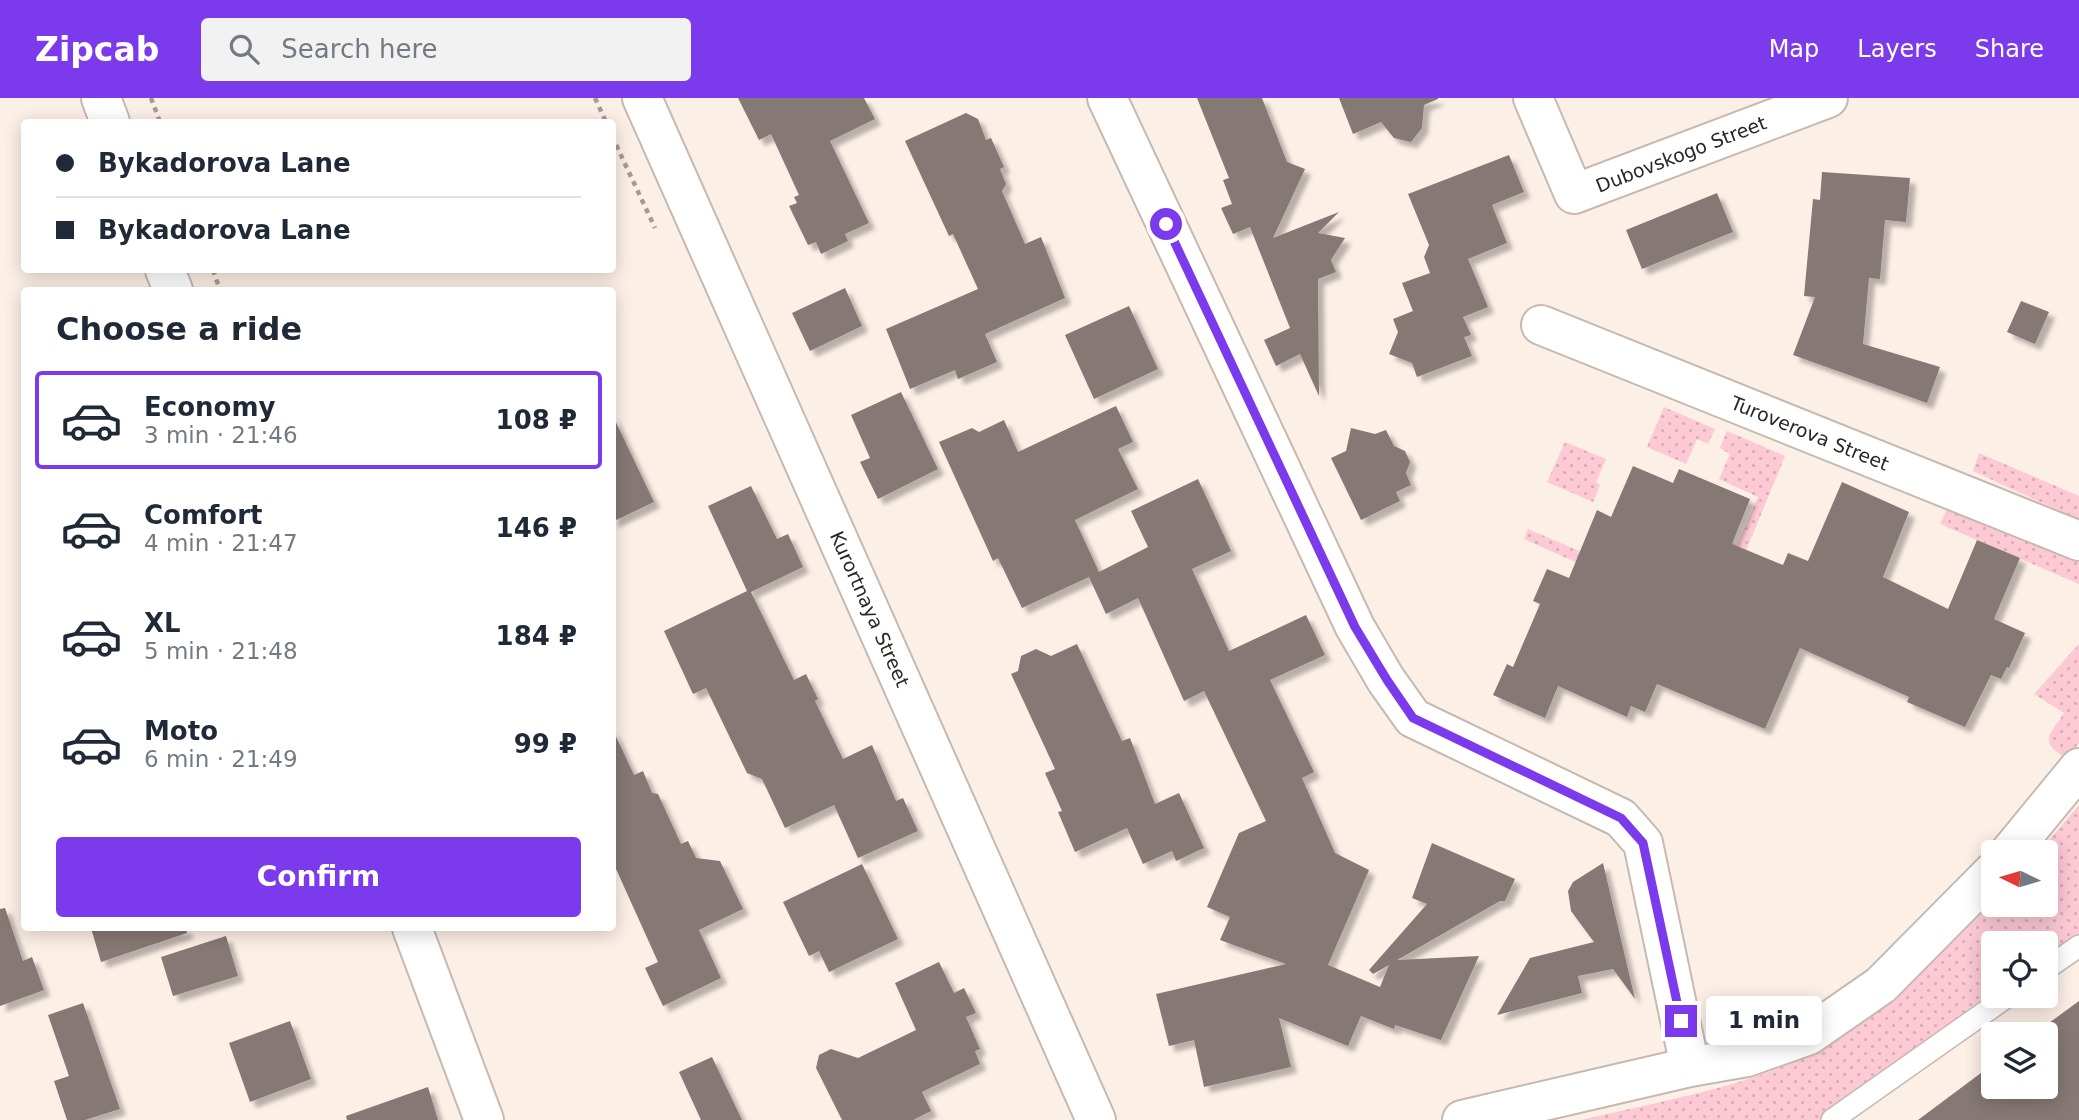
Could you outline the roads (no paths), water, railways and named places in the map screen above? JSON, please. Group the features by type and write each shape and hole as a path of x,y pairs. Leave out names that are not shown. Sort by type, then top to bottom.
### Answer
{"street":[{"path":"101,98 109,119"},
{"name":"Kurortnaya Street","path":"642,98 1096,1120"},
{"path":"1107,98 1355,627 1413,718 1621,818 1643,843 1690,1067"},
{"name":"Dubovskogo Street","path":"1533,98 1574,194 1828,98"},
{"name":"Turoverova Street","path":"1541,325 2079,541"},
{"path":"2020,840 2079,768"},
{"path":"1462,1120 1690,1067 1747,1057 1809,1035 1881,985 1981,884"},
{"path":"413,931 484,1120"}],"lane":[{"path":"2058,961 2079,946"},
{"path":"1832,1120 1991,1008"}]}
